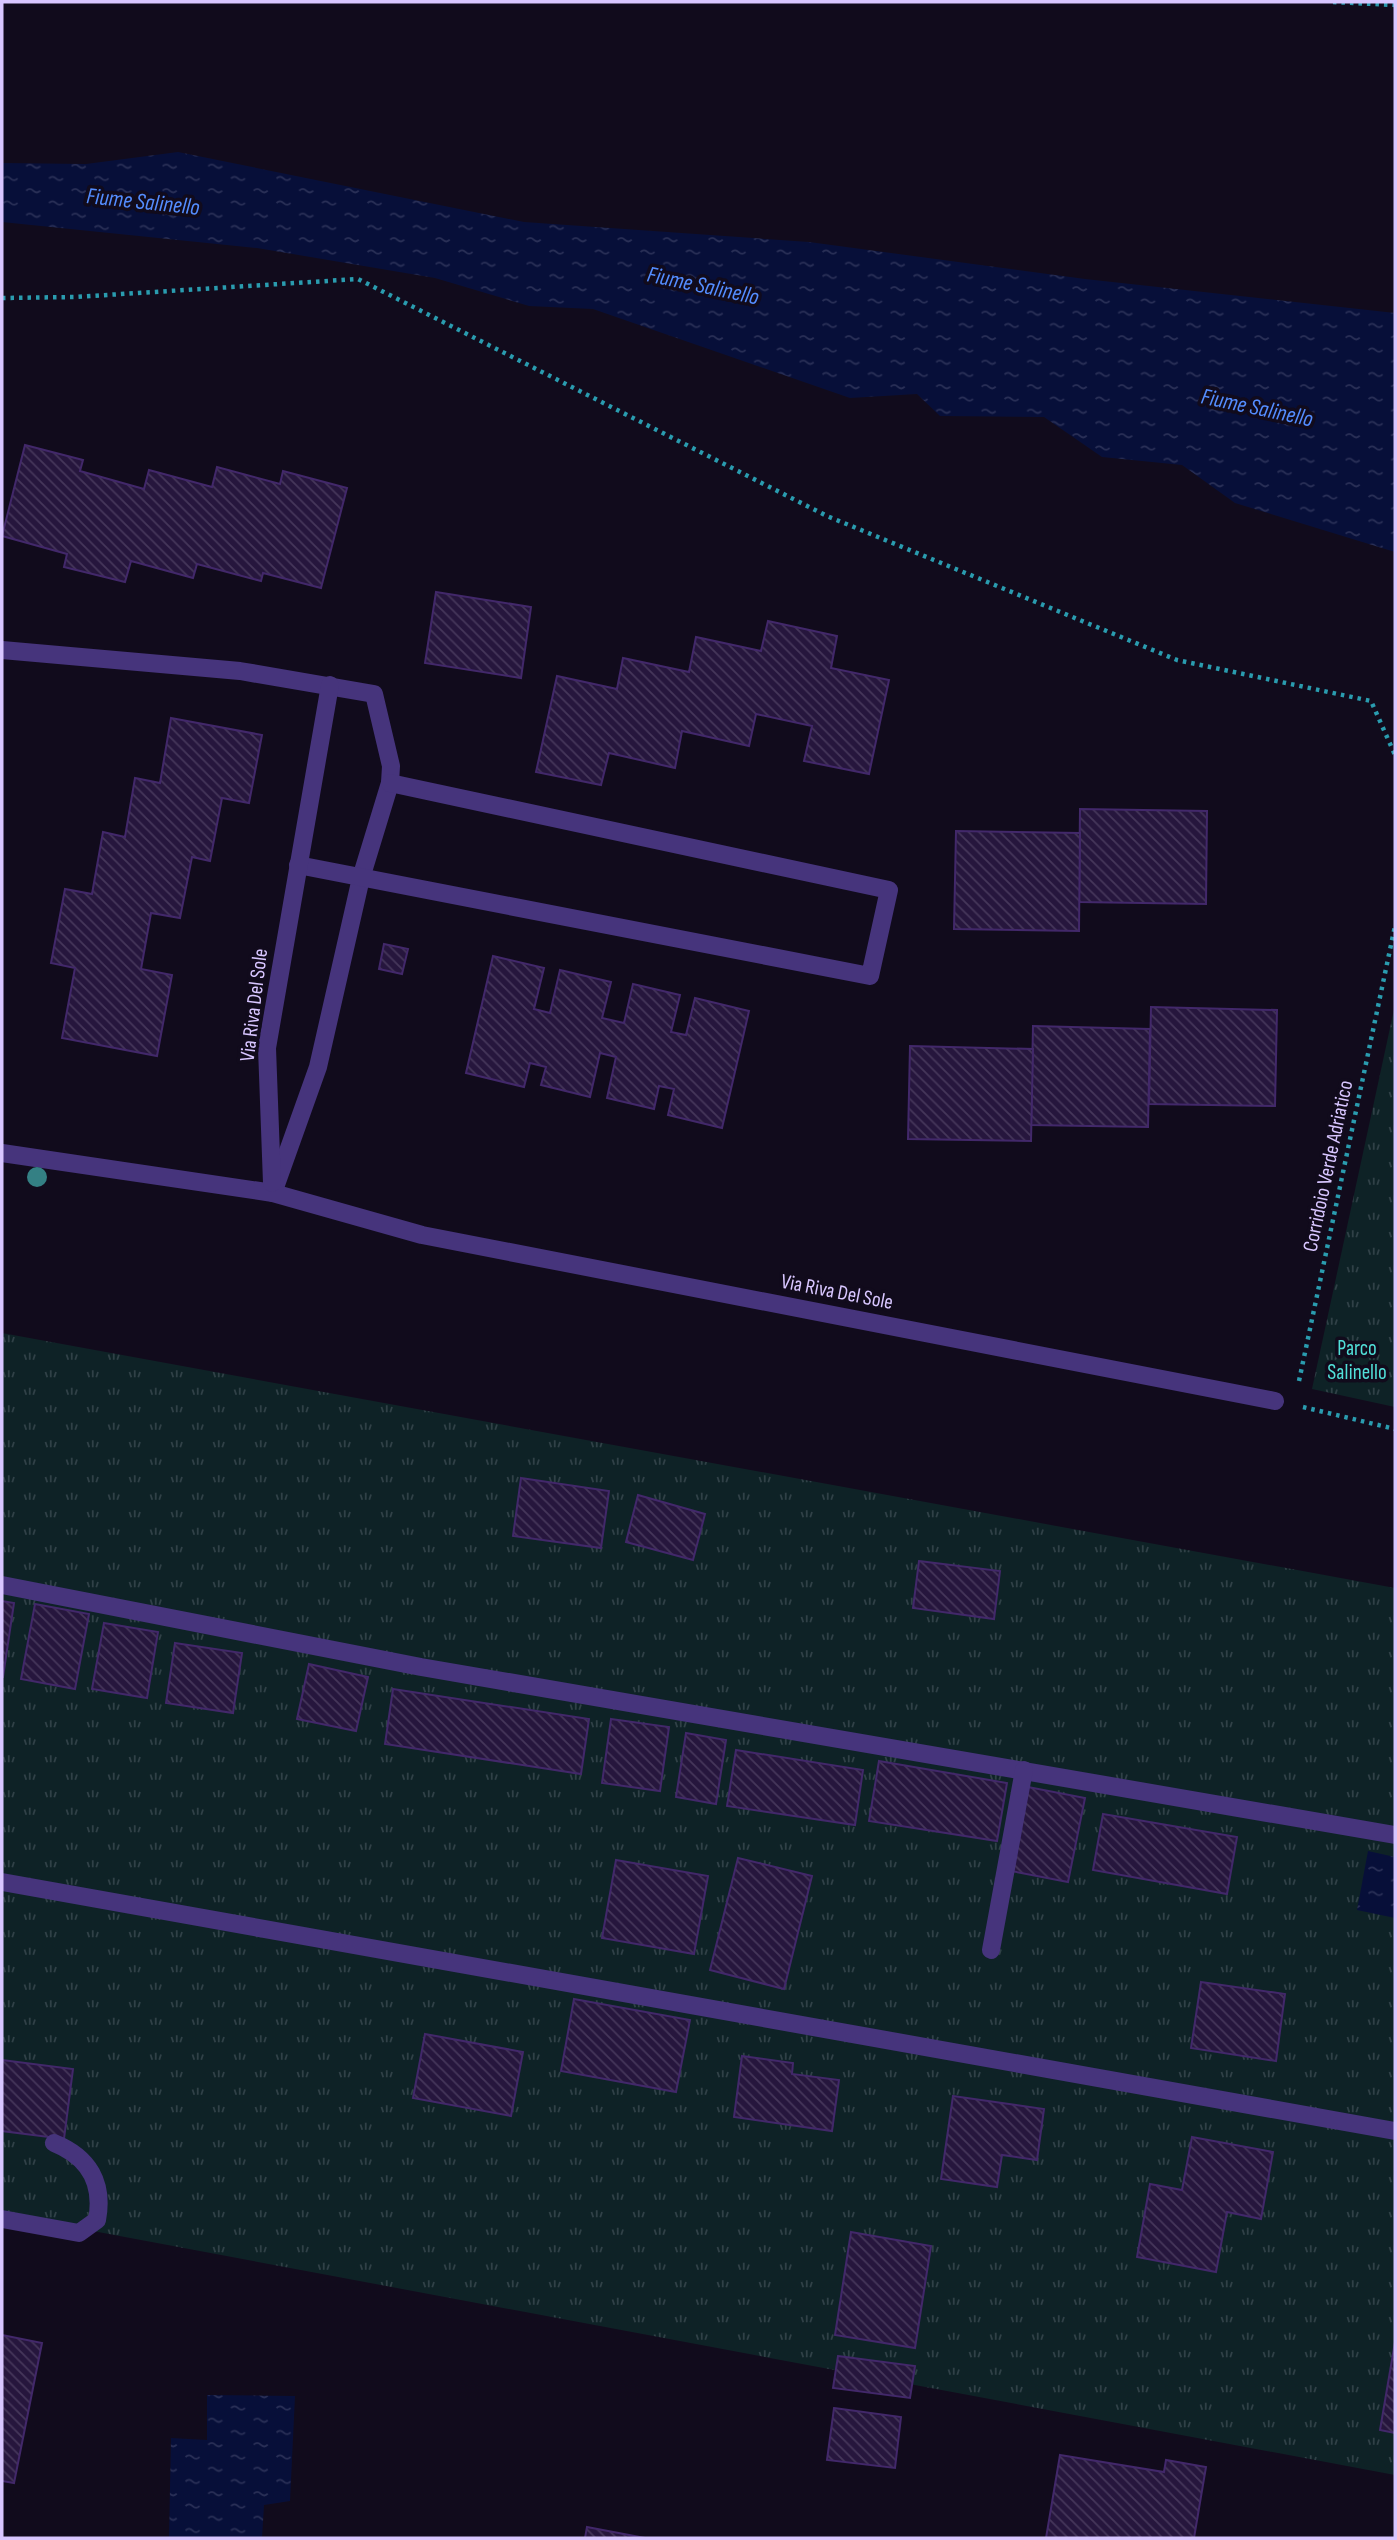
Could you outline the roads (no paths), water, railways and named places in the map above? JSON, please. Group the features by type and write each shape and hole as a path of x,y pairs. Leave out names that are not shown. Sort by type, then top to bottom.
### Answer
{"street":[{"path":"2,650 240,671 374,694 391,766 390,783 361,878 318,1067 272,1194"},
{"name":"Via Riva Del Sole","path":"272,1194 267,1048 330,685"},
{"path":"298,865 870,976 889,890 390,783"},
{"name":"Via Riva Del Sole","path":"2,1153 272,1194 422,1235 1275,1401"},
{"path":"2,1586 421,1667 1395,1835"},
{"path":"992,1950 1024,1770"},
{"path":"2,1882 1395,2131"},
{"path":"2,2219 79,2233 97,2220 101,2199 98,2185 75,2151 54,2143"}],"water":[{"name":"Fiume Salinello","path":"178,152 524,222 809,242 1085,279 1395,313 1395,552 1235,503 1182,465 1102,457 1044,417 940,416 917,394 850,398 593,309 529,306 435,278 257,248 2,222 2,163 86,164"},
{"path":"1368,1851 1395,1857 1395,1918 1357,1910"},
{"path":"207,2395 295,2396 290,2501 264,2505 262,2538 169,2538 171,2438 207,2440"}],"park label":[{"name":"Parco Salinello","path":"1357,1360"}]}
